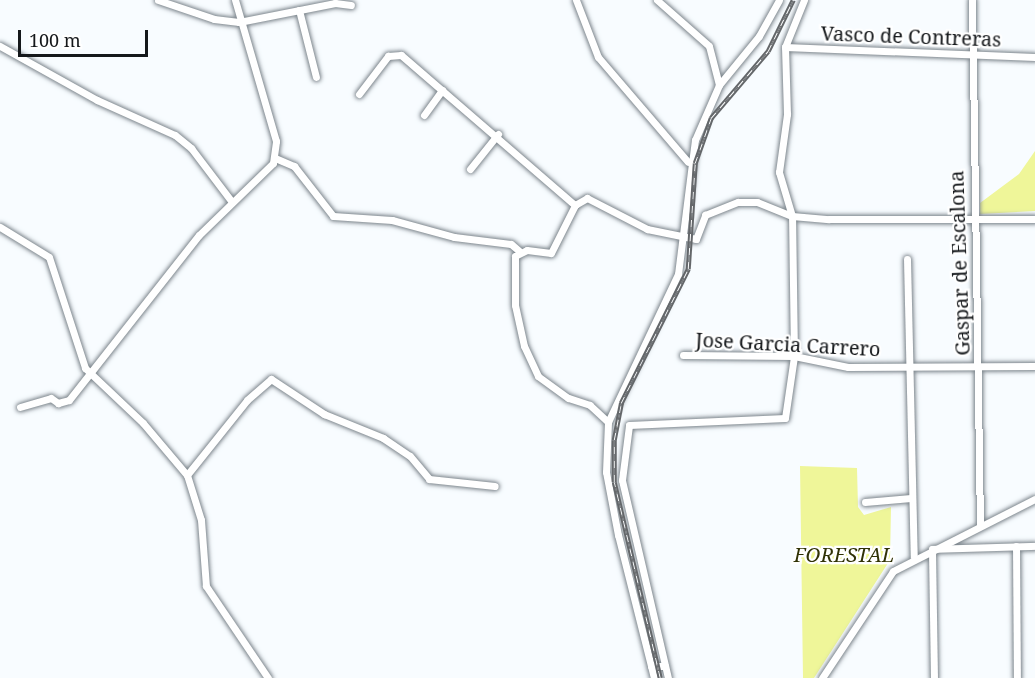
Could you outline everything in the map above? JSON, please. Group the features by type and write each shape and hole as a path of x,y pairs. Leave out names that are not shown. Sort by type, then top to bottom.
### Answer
{"street":[{"path":"158,0 214,19 239,22 299,10 351,5"},
{"path":"20,407 51,398 62,403 93,372 199,235 275,158 276,141 234,0"},
{"path":"576,0 598,57 688,162"},
{"path":"657,0 709,46 719,85"},
{"path":"654,678 606,472 608,422 678,274 684,236 688,162 719,85 759,36 779,0"},
{"path":"668,678 622,480 629,425 785,418 794,356 792,216 779,172 788,114 785,47 804,0"},
{"name":"Gaspar de Escalona","path":"972,0 971,57 979,366 980,526"},
{"path":"299,10 316,77"},
{"path":"0,46 175,135 191,148 232,202"},
{"name":"Vasco de Contreras","path":"785,47 971,57 1035,57"},
{"path":"360,94 391,53 401,55 498,134 575,205"},
{"path":"424,115 442,90"},
{"path":"470,169 498,134"},
{"path":"275,158 294,166 333,216 392,220 454,237 511,244 519,250 551,253 575,205 595,199 647,229 696,239 705,216 738,202 757,202 792,216 1035,219"},
{"path":"0,227 48,257 79,355 187,475 201,520 206,586 268,678"},
{"path":"519,250 512,268 514,305 524,346 538,376 568,398 590,405 608,422"},
{"path":"907,259 906,365 914,557"},
{"name":"Jose Garcia Carrero","path":"683,355 794,356 849,367 1035,366"},
{"path":"187,475 247,400 271,379 324,414 383,438 410,456 429,479 495,486"},
{"path":"865,501 912,498"},
{"path":"822,678 894,570 914,557 1035,499"},
{"path":"1016,546 1017,678"},
{"path":"932,549 1035,546"},
{"path":"932,549 934,678"},
{"path":"651,666 665,666"}],"green space":[{"path":"1035,151 1035,211 980,214 980,203 1019,174"},
{"name":"FORESTAL","path":"800,466 857,468 858,507 864,515 891,507 890,560 814,678 803,678"}],"railway":[{"path":"660,678 614,482 614,440 621,403 688,269 695,163 711,118 768,51 793,0"}]}
